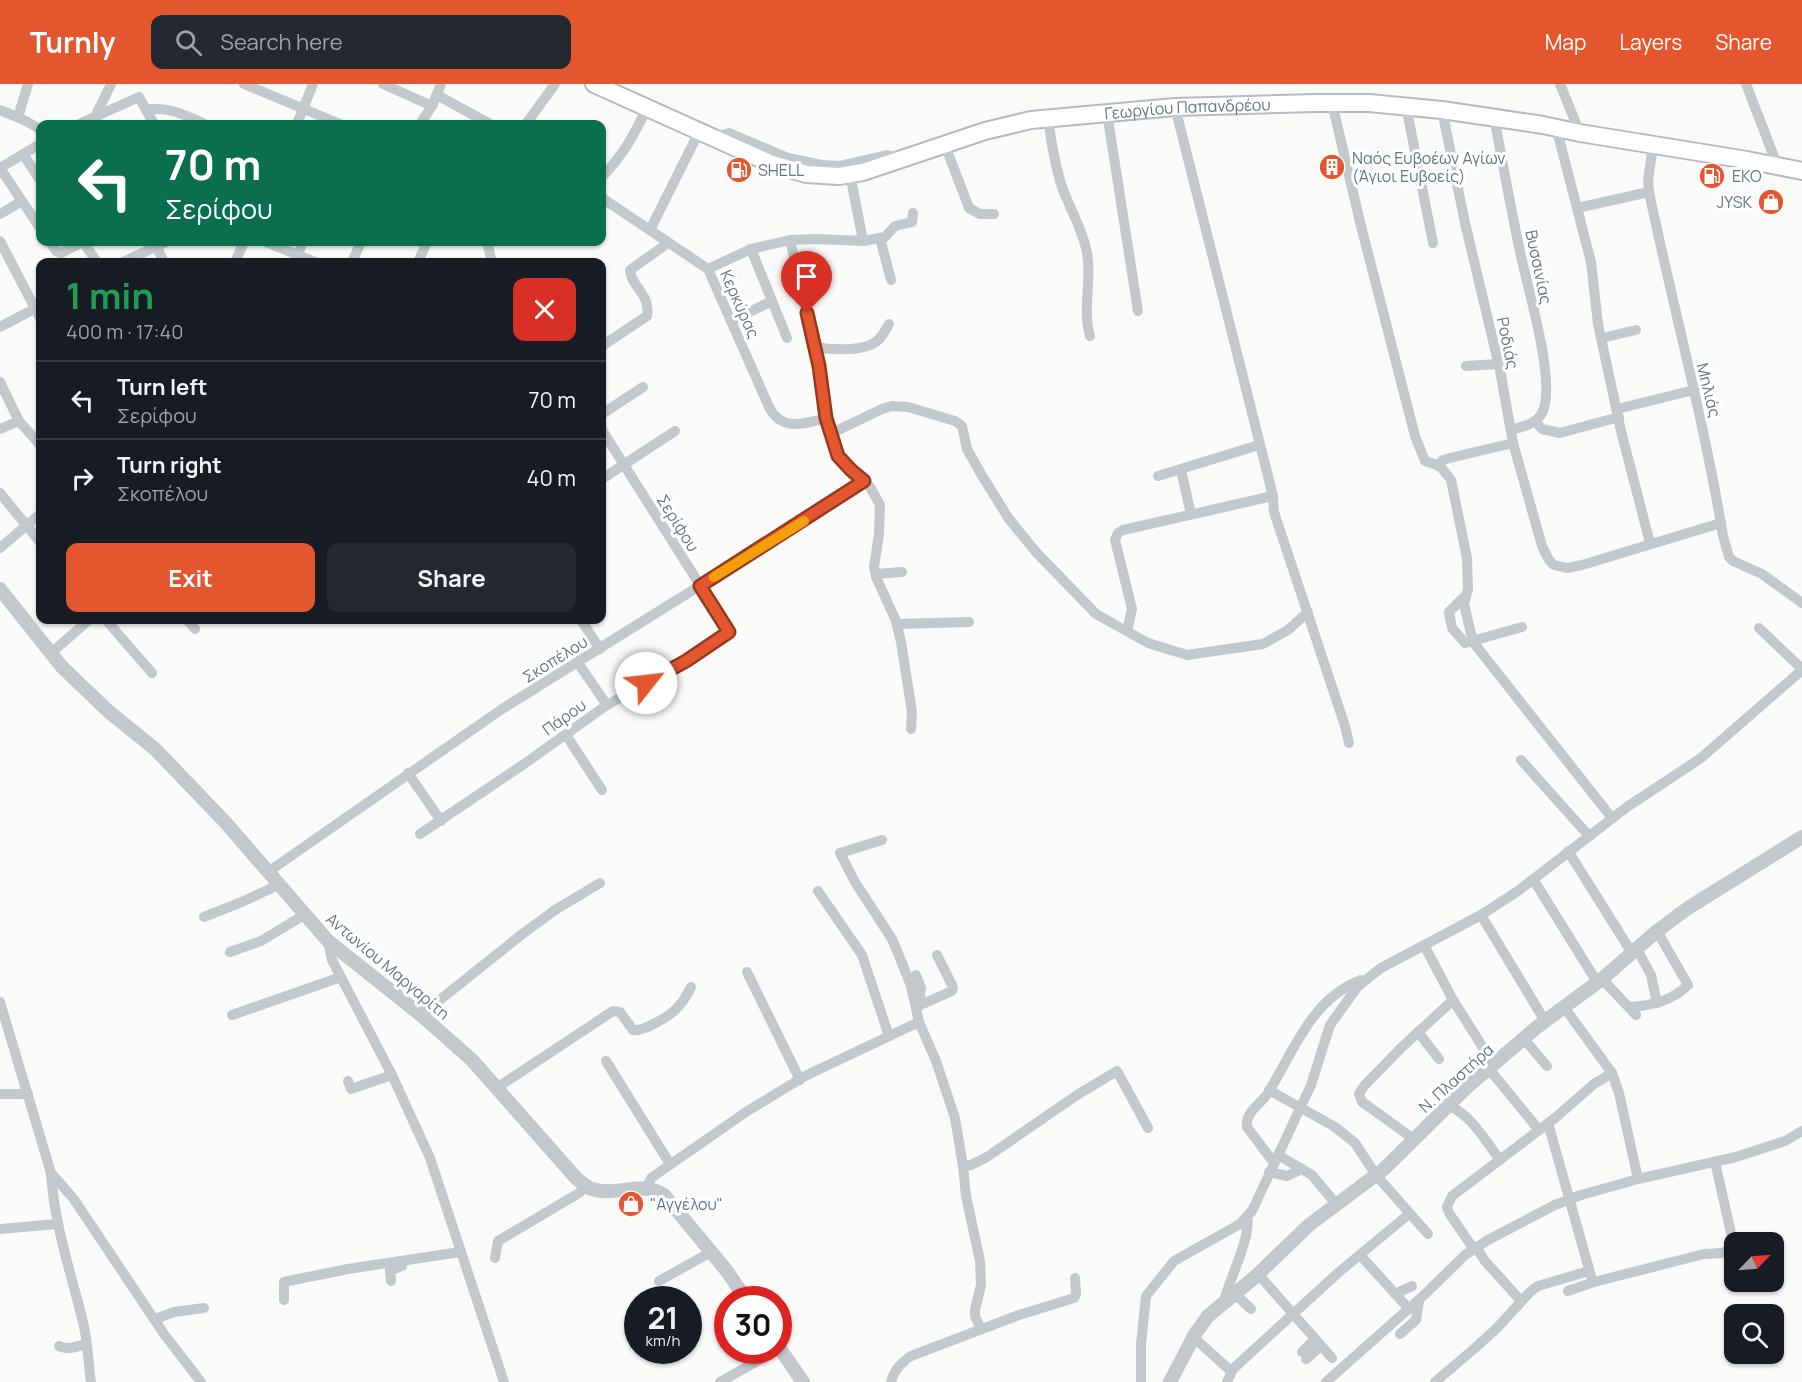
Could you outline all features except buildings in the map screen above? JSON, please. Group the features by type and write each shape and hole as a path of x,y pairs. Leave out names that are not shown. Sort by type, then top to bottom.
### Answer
{"main road":[{"name":"Γεωργίου Παπανδρέου","path":"594,84 772,164 806,174 849,174 905,159 1005,126 1048,118 1175,107 1332,103 1406,106 1494,117 1802,171"}],"street":[{"path":"18,117 28,84"},
{"path":"96,120 111,84"},
{"path":"244,84 330,120"},
{"path":"299,120 313,84"},
{"path":"383,84 432,106"},
{"path":"423,120 432,106 441,84"},
{"path":"529,120 555,84"},
{"path":"1560,84 1580,133"},
{"path":"1746,84 1778,167"},
{"path":"437,95 483,120"},
{"path":"98,120 139,97 152,120"},
{"path":"1332,103 1415,436 1425,461 1438,466 1451,480 1467,558 1468,589 1464,597 1449,612 1452,628 1458,638 1465,643 1522,627"},
{"path":"1406,106 1433,243"},
{"path":"1175,107 1240,361 1273,496 1274,512 1349,743"},
{"path":"146,110 158,108 176,111 196,120"},
{"path":"606,173 630,143 647,108"},
{"path":"0,110 36,127"},
{"name":"Ροδιάς","path":"1442,110 1465,223 1498,364 1513,443 1545,555 1554,565 1567,568 1650,543"},
{"path":"1107,113 1138,311"},
{"name":"Βυσσινίας","path":"1494,117 1543,355 1545,403 1541,414 1535,421"},
{"path":"1048,118 1057,171 1087,253 1086,323 1090,336"},
{"path":"1556,127 1591,262 1602,338 1650,543 1721,523"},
{"path":"650,230 705,134 729,133 807,164 838,166 887,155 905,159"},
{"path":"945,145 969,208 974,212 994,214"},
{"name":"Μηλιάς","path":"1653,145 1648,181 1649,192 1728,552 1733,561 1762,574 1802,603"},
{"path":"36,146 0,168 36,222"},
{"path":"23,154 36,174"},
{"path":"849,174 864,241"},
{"path":"1577,208 1649,192"},
{"path":"0,214 22,201"},
{"name":"Κερκύρας","path":"606,201 708,269 769,407 776,417 784,423 796,425 826,418"},
{"path":"708,269 751,249 790,240 864,241 885,237 895,226 912,222 913,213"},
{"path":"880,238 891,280"},
{"path":"790,240 815,347 826,418 838,456 864,481 876,495 880,505 879,534 874,556 876,574 897,624 910,700 911,729"},
{"path":"0,241 36,306"},
{"path":"606,343 647,315 646,298 630,276 630,270 668,243"},
{"path":"53,246 61,253 75,246"},
{"path":"131,258 153,246"},
{"path":"273,246 294,258"},
{"path":"751,249 787,338"},
{"path":"731,321 772,301"},
{"path":"0,327 36,312"},
{"path":"815,347 842,349 872,344 880,338 889,324"},
{"path":"1602,338 1636,330"},
{"path":"1466,366 1498,364"},
{"path":"0,382 20,421 36,440"},
{"path":"606,411 643,387"},
{"path":"1511,430 1535,421 1542,429 1560,433 1694,390"},
{"path":"832,433 892,406 908,407 955,421 962,426 967,449 1009,519 1096,614 1148,643 1187,655 1263,644 1288,630 1308,612"},
{"path":"0,429 20,421"},
{"path":"606,476 675,431"},
{"name":"Σερίφου","path":"606,437 729,632"},
{"path":"1438,466 1443,460 1513,443"},
{"path":"1158,476 1259,445"},
{"path":"1181,470 1191,514"},
{"name":"Σκοπέλου","path":"268,872 501,709 578,663 864,481"},
{"path":"0,493 36,537"},
{"path":"1127,631 1132,609 1115,540 1118,533 1273,496"},
{"path":"0,548 36,517"},
{"path":"876,574 902,572"},
{"name":"Αντωνίου Μαργαρίτη","path":"0,589 81,687 155,749 226,824 328,941 421,1015 472,1060 572,1174 586,1186"},
{"path":"1464,597 1473,642 1612,818"},
{"path":"897,624 969,622"},
{"path":"51,653 84,624"},
{"path":"109,624 152,673"},
{"path":"191,624 195,629"},
{"path":"584,624 600,649"},
{"path":"1141,1382 1141,1344 1146,1296 1174,1261 1240,1224 1247,1217 1301,1108 1317,1069 1325,1037 1337,1012 1366,979 1381,968 1480,915 1518,891 1654,787 1701,758 1802,669 1759,628"},
{"name":"Πάρου","path":"420,834 607,705 686,661 729,632"},
{"path":"578,663 607,705"},
{"path":"566,735 602,790"},
{"path":"1521,760 1589,836"},
{"path":"408,773 441,820"},
{"name":"Ν. Πλαστήρα","path":"1170,1382 1208,1316 1258,1274 1308,1225 1376,1175 1415,1140 1447,1105 1545,1021 1600,981 1657,931 1688,908 1802,837"},
{"path":"882,840 840,853 855,882 892,939 918,1007"},
{"path":"1568,851 1651,975 1657,1003"},
{"path":"1533,879 1600,981 1633,1011 1673,997 1688,985 1657,931"},
{"path":"421,1015 521,935 600,882"},
{"path":"204,917 278,885"},
{"path":"818,891 862,955 889,1036"},
{"path":"230,952 261,941 304,915"},
{"path":"1480,915 1545,1021"},
{"path":"328,941 332,960 392,1075 430,1158 504,1382"},
{"path":"1424,945 1492,1067 1543,1127 1569,1199 1594,1282"},
{"path":"918,1007 952,991 953,987 937,955"},
{"path":"747,972 800,1080"},
{"path":"916,975 921,988 918,1007 919,1022 936,1061 955,1118 966,1196 980,1261 981,1285 975,1316 981,1329"},
{"path":"232,1015 341,977"},
{"path":"1302,1169 1287,1176 1274,1163 1247,1127 1248,1115 1269,1090 1313,1017 1343,989 1366,979"},
{"path":"498,1087 613,1011 620,1012 633,1030 640,1031 675,1011 691,987"},
{"path":"1415,1140 1359,1097 1364,1086 1453,1000"},
{"path":"1,1006 51,1173 57,1224 84,1325 91,1382"},
{"path":"1564,1007 1612,1073 1619,1093 1638,1179"},
{"path":"646,1189 651,1178 746,1112 800,1080 919,1022"},
{"path":"1418,1032 1439,1059"},
{"path":"1524,1039 1547,1066"},
{"path":"606,1060 670,1164"},
{"path":"963,1166 971,1165 987,1157 1077,1095 1118,1071 1148,1128"},
{"path":"1521,1301 1458,1228 1447,1207 1452,1196 1543,1127 1594,1084 1612,1073"},
{"path":"348,1081 351,1089 392,1075"},
{"path":"1269,1090 1335,1127 1351,1139 1376,1175 1428,1234"},
{"path":"0,1094 28,1094"},
{"path":"1447,1105 1458,1109 1466,1116 1500,1160"},
{"path":"1400,1334 1413,1324 1419,1299 1475,1248 1569,1199 1638,1179 1715,1162 1785,1141 1802,1131"},
{"path":"1568,1291 1594,1282 1704,1254 1721,1254 1728,1251 1733,1242 1715,1162"},
{"path":"1274,1163 1302,1169 1320,1183 1336,1204"},
{"path":"51,1173 73,1198 201,1382"},
{"path":"495,1258 498,1241 579,1193 586,1186 603,1191 656,1190 667,1197 736,1286"},
{"path":"1227,1382 1232,1371 1360,1255 1409,1214"},
{"path":"1247,1217 1249,1222 1246,1237 1229,1297 1251,1309"},
{"path":"0,1229 57,1224"},
{"path":"659,1281 711,1252"},
{"path":"391,1281 390,1271 396,1266 461,1255"},
{"path":"284,1300 284,1282 348,1269 461,1255"},
{"path":"1360,1255 1415,1316"},
{"path":"1435,1382 1490,1335 1538,1286 1589,1271"},
{"path":"1258,1274 1332,1358"},
{"path":"891,1382 895,1371 911,1356 981,1329 1074,1298 1075,1278"},
{"path":"1395,1294 1412,1286"},
{"path":"155,1319 174,1312 204,1308"},
{"path":"1326,1382 1415,1316"},
{"path":"1194,1338 1232,1371"},
{"path":"1304,1356 1318,1342"},
{"path":"59,1346 69,1348 86,1344"},
{"path":"720,1382 751,1364"},
{"path":"790,1364 803,1382"}],"slow traffic":[{"path":"714,577 804,521"}],"place":[{"name":"Ναός Ευβοέων Αγίων (Άγιοι Ευβοείς)","path":"1332,167"},
{"name":"SHELL","path":"739,170"},
{"name":"ΕΚΟ","path":"1712,176"},
{"name":"JYSK","path":"1771,202"},
{"name":"\"Αγγέλου\"","path":"631,1204"}],"route":[{"path":"646,683 686,661 729,632 700,586 864,481 838,456 826,418 819,366 807,313"}]}
